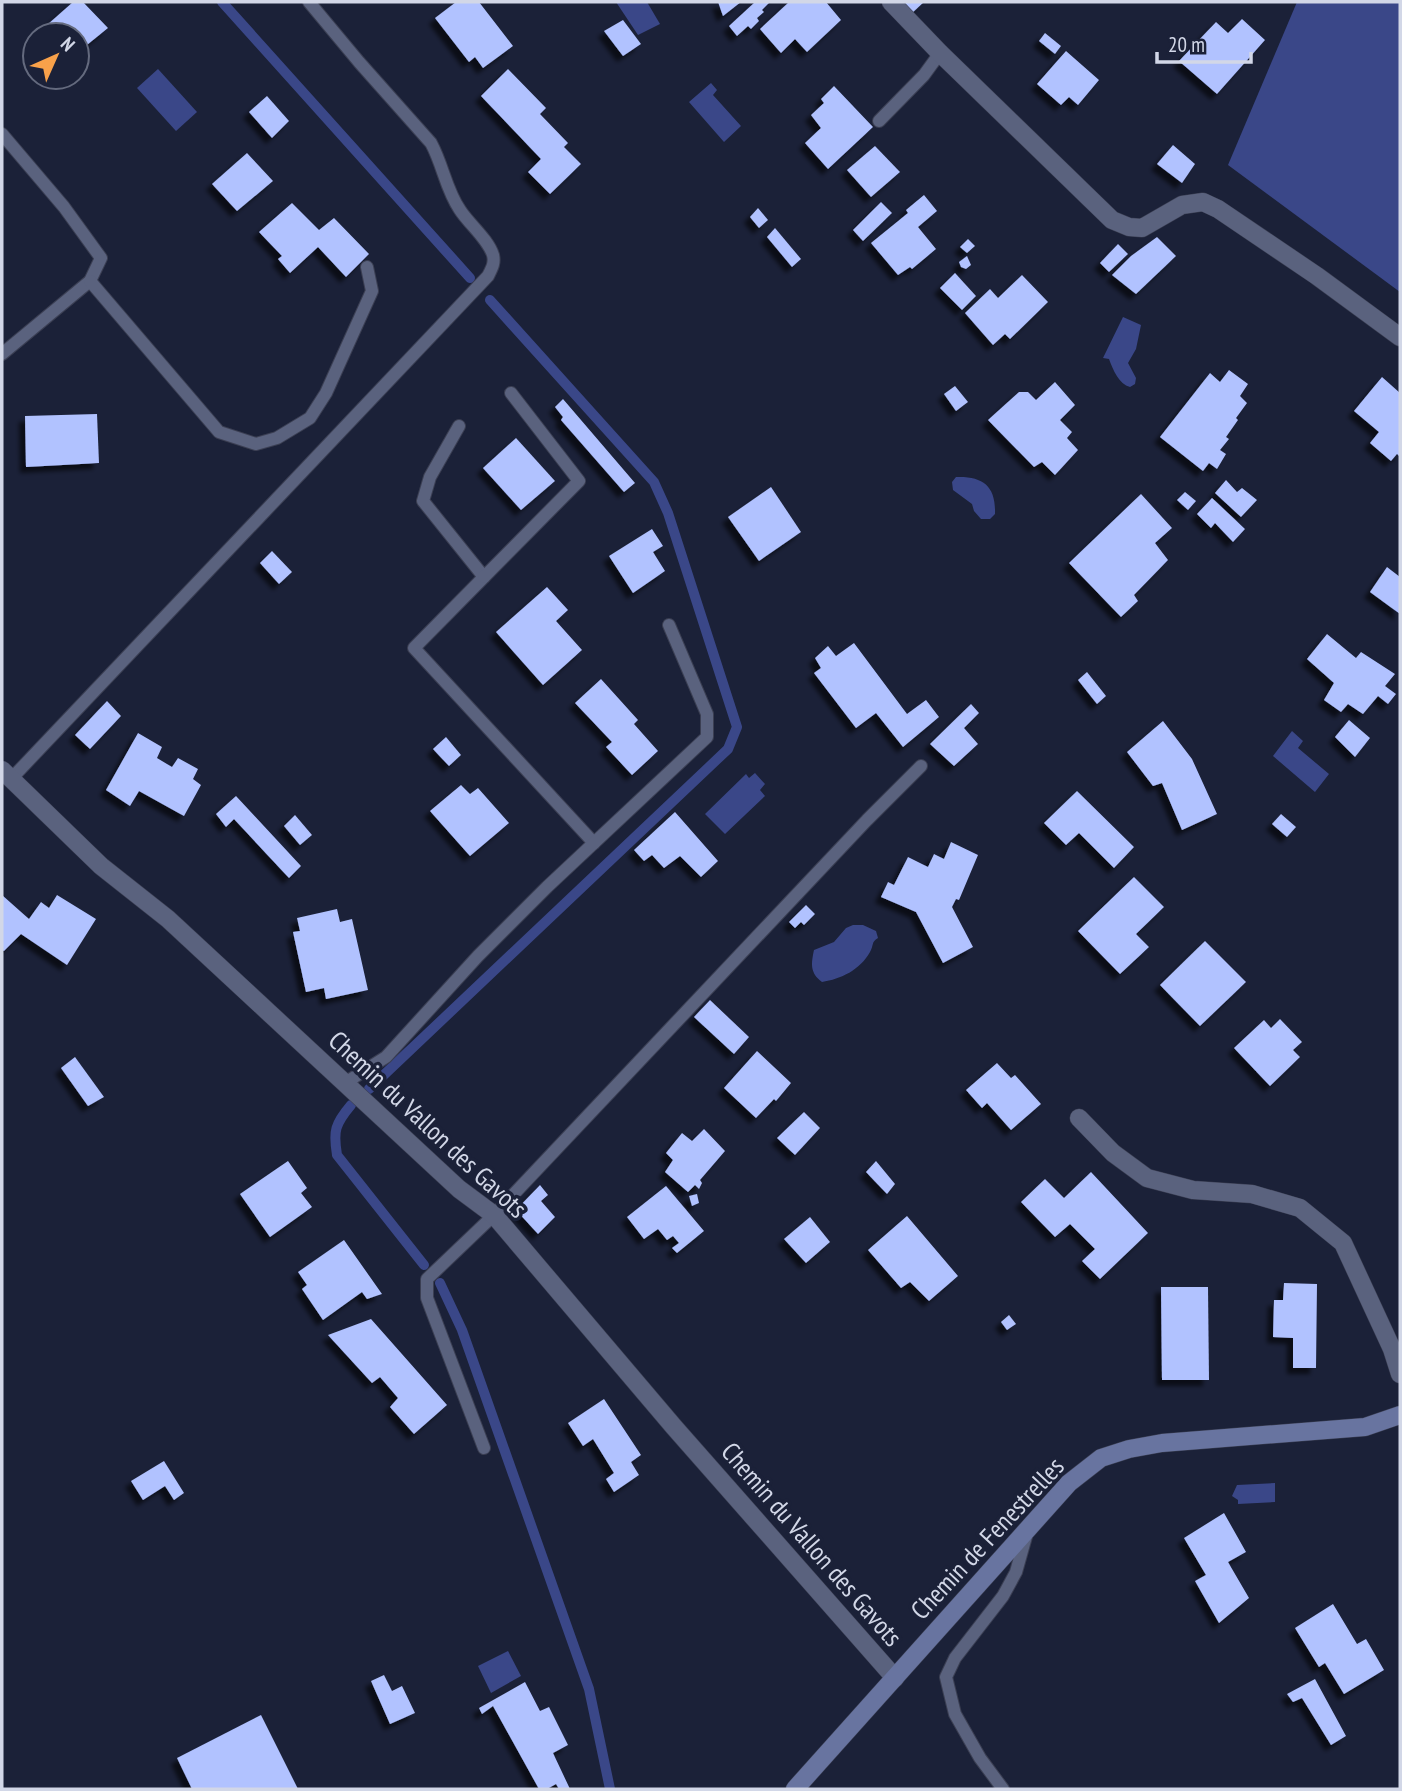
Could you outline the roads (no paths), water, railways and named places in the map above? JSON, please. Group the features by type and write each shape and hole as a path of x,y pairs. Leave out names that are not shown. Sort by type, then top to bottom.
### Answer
{"street":[{"path":"891,2 1112,220 1129,227 1142,228 1182,205 1203,202 1218,209 1317,276 1400,337"},
{"name":"Chemin du Vallon des Gavots","path":"6,774 101,866 167,919 459,1189 494,1215 674,1427 895,1678"},
{"path":"1079,1118 1113,1153 1147,1178 1193,1190 1252,1194 1300,1208 1343,1243 1392,1349 1400,1374"},
{"name":"Chemin de Fenestrelles","path":"795,1789 1069,1483 1101,1458 1129,1448 1162,1443 1366,1427 1400,1415"}],"lane":[{"path":"6,774 488,276 494,263 492,251 459,209 451,194 440,159 431,144 309,2"},
{"path":"879,121 924,75 940,53"},
{"path":"2,134 64,207 101,258 90,281 2,354"},
{"path":"90,281 219,432 256,444 277,439 310,418 326,393 372,291 367,267"},
{"path":"511,393 579,481 414,648 594,843"},
{"path":"459,426 430,477 423,501 485,577"},
{"path":"345,1083 386,1056 478,956 707,737 708,713 669,625"},
{"path":"484,1448 427,1298 426,1279 494,1215 867,820 922,766"},
{"path":"1003,1789 980,1758 955,1714 946,1677 955,1658 1003,1596 1016,1572 1028,1530"}],"waterway":[{"path":"222,2 470,278"},
{"path":"369,1089 728,749 737,727 668,513 654,482 490,300"},
{"path":"351,1105 337,1128 337,1155 424,1265"},
{"path":"440,1283 462,1330 589,1689 610,1789"}]}
